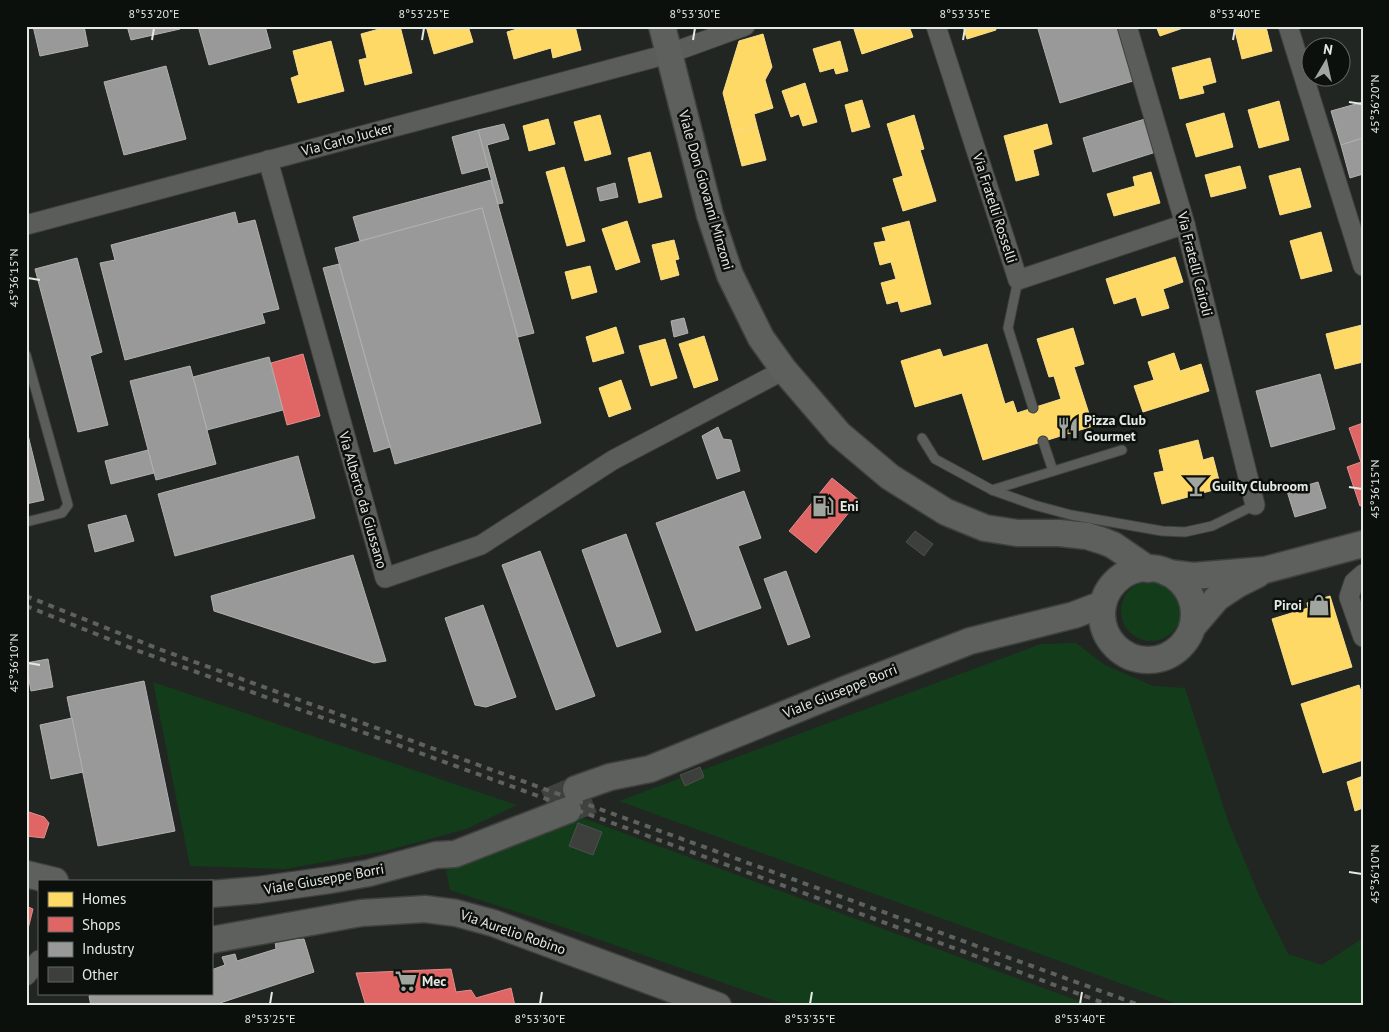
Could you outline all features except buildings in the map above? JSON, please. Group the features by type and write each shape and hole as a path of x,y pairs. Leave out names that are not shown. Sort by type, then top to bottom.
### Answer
{"main road":[{"name":"Viale Don Giovanni Minzoni","path":"662,26 710,215 730,275 762,338 784,370 839,434 890,477 946,512 986,528 1017,533 1059,533 1086,536 1131,548 1193,576 1265,570 1363,544"},
{"path":"1086,536 1097,544 1110,560 1116,582"},
{"path":"1106,635 1102,620 1103,604 1107,592 1116,582 1125,574 1136,570 1131,548"},
{"path":"1131,548 1181,582 1190,595 1194,610 1193,626"},
{"name":"Viale Don Giovanni Minzoni","path":"1106,635 1116,648 1129,657 1145,660 1161,659 1175,652 1186,640 1193,626 1217,598 1238,584 1265,570"},
{"name":"Viale Giuseppe Borri","path":"212,894 258,890 342,878 400,866 436,855 458,853 572,800 610,776 650,768 970,641 1074,615 1103,604"},
{"name":"Viale Giuseppe Borri","path":"1034,625 1106,635"},
{"path":"26,874 51,880"},
{"name":"Via Aurelio Robino","path":"212,940 361,913 426,909 448,912 493,923 718,1006"}],"street":[{"name":"Via Carlo Jucker","path":"26,225 668,54 745,26"},
{"name":"Via Fratelli Rosselli","path":"936,26 1018,280 1185,224"},
{"name":"Via Fratelli Cairoli","path":"1127,26 1185,224 1255,505"},
{"path":"1288,26 1363,266"},
{"name":"Via Alberto da Giussano","path":"268,160 384,578 481,545 613,460 784,370"},
{"path":"1363,574 1354,582 1349,597 1363,637"},
{"path":"26,976 38,961"},
{"path":"26,981 38,977"}],"lane":[{"path":"1018,280 1008,328 1033,408"},
{"path":"26,354 68,505 62,513 26,522"},
{"name":"Viale Don Giovanni Minzoni","path":"922,438 935,459 992,490 1034,505 1131,548 1162,531 1185,532 1212,526 1255,505"},
{"path":"1043,441 1053,471"},
{"path":"992,490 1122,450"}],"green space":[{"path":"1151,581 1168,586 1176,594 1181,611 1176,628 1168,636 1151,641 1134,636 1126,628 1121,611 1126,594 1134,586"},
{"path":"1076,643 1105,665 1153,686 1185,688 1228,821 1259,895 1288,954 1322,965 1363,938 1363,1006 1183,1006 619,801 1041,644"},
{"path":"153,682 517,805 466,829 389,850 285,869 190,866"},
{"path":"580,817 1092,1006 790,1006 450,890 446,869"}],"tunnel":[{"path":"546,802 576,789"},
{"path":"568,810 598,798"}],"railway":[{"path":"26,596 159,649 1142,1006"},
{"path":"26,606 136,650 1112,1006"}],"place":[{"name":"Pizza Club Gourmet","path":"1068,428"},
{"name":"Guilty Clubroom","path":"1196,486"},
{"name":"Eni","path":"823,506"},
{"name":"Piroi","path":"1319,605"},
{"name":"Mec","path":"406,981"}]}
